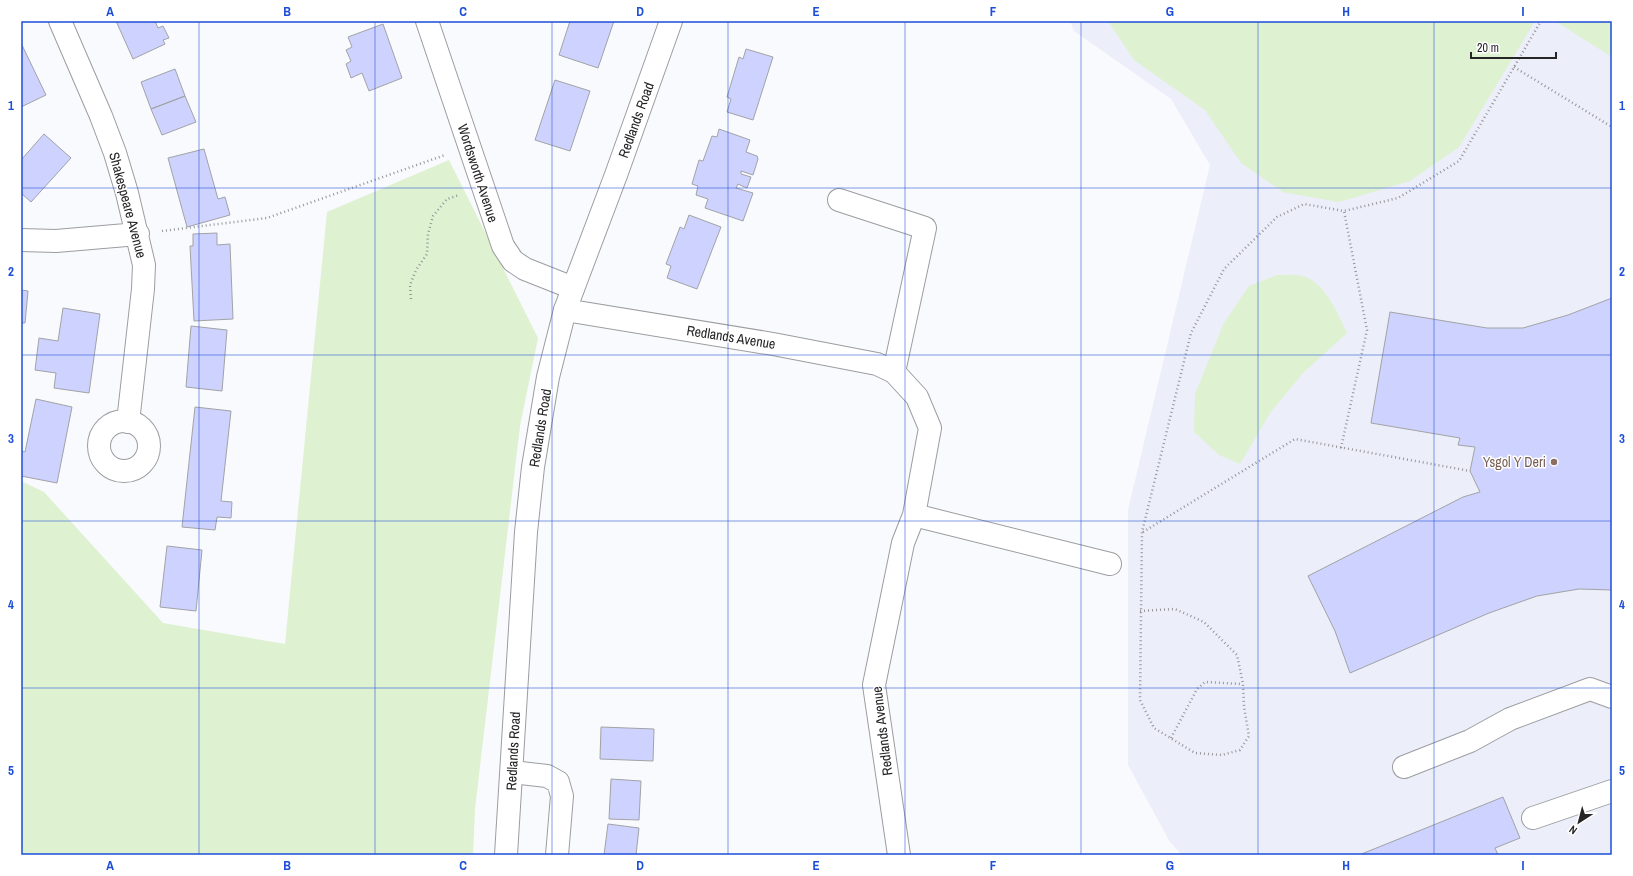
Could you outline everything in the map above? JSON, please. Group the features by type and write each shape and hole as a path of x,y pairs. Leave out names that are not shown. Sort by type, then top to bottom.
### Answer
{"street":[{"name":"Shakespeare Avenue","path":"60,21 101,116 125,186 138,234 144,265 143,289 128,422"},
{"name":"Wordsworth Avenue","path":"426,21 503,246 513,261 525,270 573,288"},
{"name":"Redlands Road","path":"506,855 526,532 533,467 548,377 565,310 616,175 671,21"},
{"path":"838,200 925,228 894,372"},
{"path":"21,240 56,240 138,234"},
{"name":"Redlands Avenue","path":"565,310 773,344 877,364 894,372 917,397 930,428 914,515 903,543 874,686 899,855"},
{"path":"914,515 1110,564"},
{"path":"1404,767 1470,740 1510,719 1590,689 1612,697"},
{"path":"512,772 548,776 558,782 562,796 556,855"},
{"path":"1534,818 1612,791"}],"path":[{"path":"1140,611 1175,609 1204,622 1237,655 1249,736 1240,750 1222,755 1195,753 1154,728 1140,700 1140,611 1142,532 1190,333 1224,269 1277,217 1304,204 1344,211 1398,198 1459,161 1541,21"},
{"path":"1514,67 1612,128"},
{"path":"138,234 267,218 470,146"},
{"path":"410,299 410,285 416,270 427,254 428,234 433,216 447,199 462,194"},
{"path":"1341,448 1367,330 1344,211"},
{"path":"1142,532 1295,439 1470,471"},
{"path":"1171,738 1198,690 1205,682 1242,684"}],"shaded area":[{"path":"1070,21 1612,21 1612,855 1182,855 1170,842 1128,765 1128,510 1210,165 1171,99 1074,31"}],"green space":[{"path":"1108,21 1535,21 1459,147 1410,181 1339,202 1283,192 1241,163 1205,110 1134,60"},
{"path":"1555,21 1612,21 1612,57"},
{"path":"449,160 538,338 520,426 475,809 473,855 21,855 21,481 44,492 163,623 285,644 327,212"},
{"path":"1277,275 1302,276 1317,284 1330,300 1347,333 1303,373 1270,413 1240,464 1219,455 1194,432 1195,394 1224,323 1249,286"}],"building":[{"path":"116,21 155,21 158,28 163,26 169,38 163,40 165,44 133,59"},
{"path":"570,21 614,21 598,68 559,55"},
{"path":"383,24 402,78 369,91 362,73 351,78 346,64 351,61 346,50 352,47 348,37"},
{"path":"21,43 46,95 21,107"},
{"path":"746,49 773,57 753,120 727,112 731,99 727,97 739,57 743,59"},
{"path":"175,69 185,96 151,109 141,82"},
{"path":"555,80 590,91 570,151 535,140"},
{"path":"185,96 196,122 162,135 151,109"},
{"path":"719,129 750,140 746,152 757,156 758,159 753,175 741,171 741,174 751,177 747,188 738,184 736,188 753,193 743,221 705,208 708,199 696,195 698,186 692,184 699,160 703,161 712,136 717,137"},
{"path":"44,134 71,158 31,202 21,193 21,160"},
{"path":"204,149 218,199 225,197 230,215 187,227 168,158"},
{"path":"689,215 721,227 697,289 667,278 671,266 666,264 680,227 684,229"},
{"path":"217,233 217,245 230,244 233,319 194,321 190,246 193,246 193,234"},
{"path":"21,290 28,291 25,323 21,323"},
{"path":"1612,298 1612,590 1579,589 1537,596 1489,613 1350,673 1335,631 1308,576 1463,497 1480,492 1470,471 1475,447 1458,445 1460,438 1371,423 1390,312 1487,328 1523,328 1568,315"},
{"path":"63,308 100,314 89,393 54,388 56,373 35,370 39,338 58,341"},
{"path":"191,326 227,330 222,391 186,387"},
{"path":"36,399 72,407 57,483 21,476 21,451 25,452"},
{"path":"195,407 231,411 221,501 232,502 231,518 217,517 215,530 182,527"},
{"path":"167,546 202,550 196,611 160,607"},
{"path":"601,727 654,729 653,761 600,759"},
{"path":"611,779 641,781 639,820 609,819"},
{"path":"1503,797 1520,838 1495,848 1498,855 1359,855"},
{"path":"608,824 639,828 636,855 604,855"}],"place":[{"name":"Ysgol Y Deri","path":"1554,462"}]}
